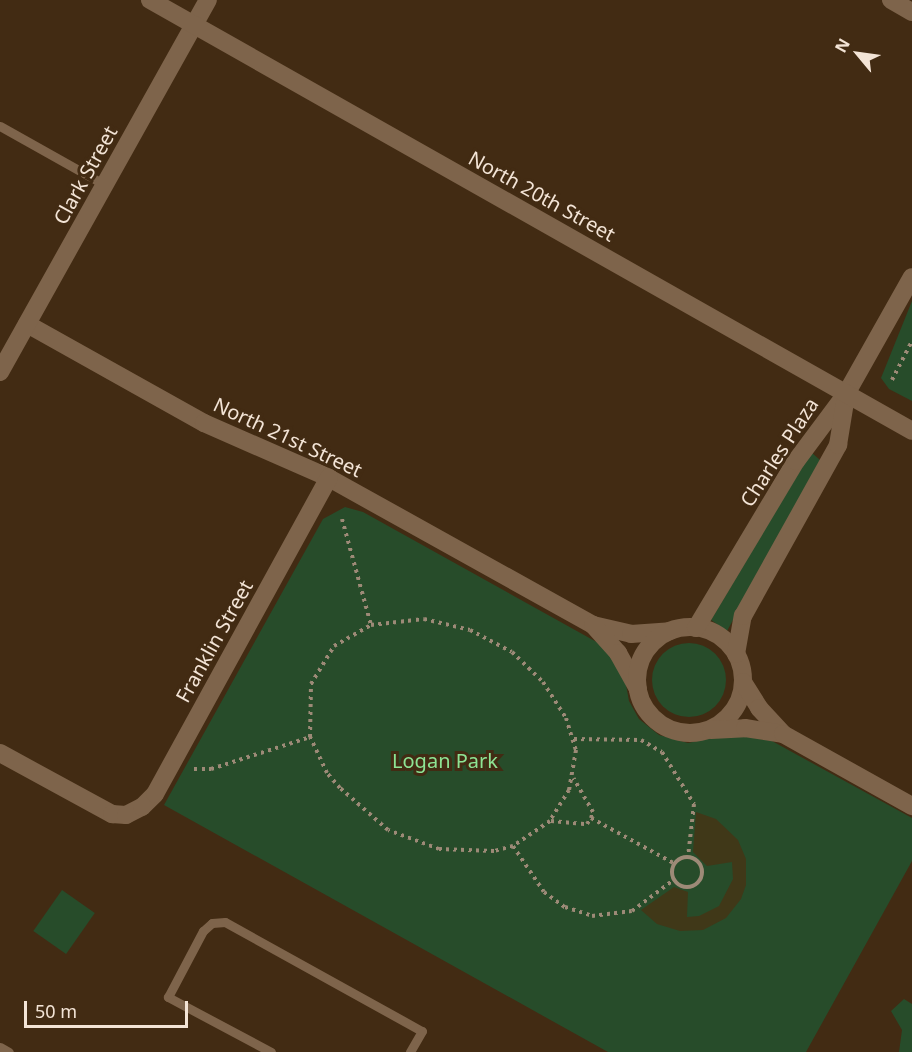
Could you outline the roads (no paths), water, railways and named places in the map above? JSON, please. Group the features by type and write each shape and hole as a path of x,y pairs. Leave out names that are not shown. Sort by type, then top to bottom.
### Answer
{"street":[{"name":"North 20th Street","path":"150,0 912,431"},
{"name":"Clark Street","path":"0,372 208,0"},
{"path":"891,0 912,12"},
{"path":"846,394 912,277"},
{"name":"North 21st Street","path":"27,324 204,423 329,478 593,625"},
{"name":"Charles Plaza","path":"696,628 796,461 846,394"},
{"name":"Charles Plaza","path":"736,654 743,616 838,445 846,394"},
{"name":"Franklin Street","path":"0,753 96,808 126,815 155,794 329,478"},
{"path":"593,625 631,633 696,628 726,641 736,654 743,682 759,708 783,734 912,806"},
{"path":"593,625 618,653 639,691 645,709 663,726 688,733 745,728 783,734"},
{"path":"639,691 644,654 670,631"},
{"path":"706,731 732,713 741,696 743,682"}],"lane":[{"path":"0,126 105,185"},
{"path":"271,1052 168,997 203,931 212,923 225,922 422,1031 410,1052"},
{"path":"0,1047 9,1052"}],"park label":[{"name":"Logan Park","path":"445,760"}]}
